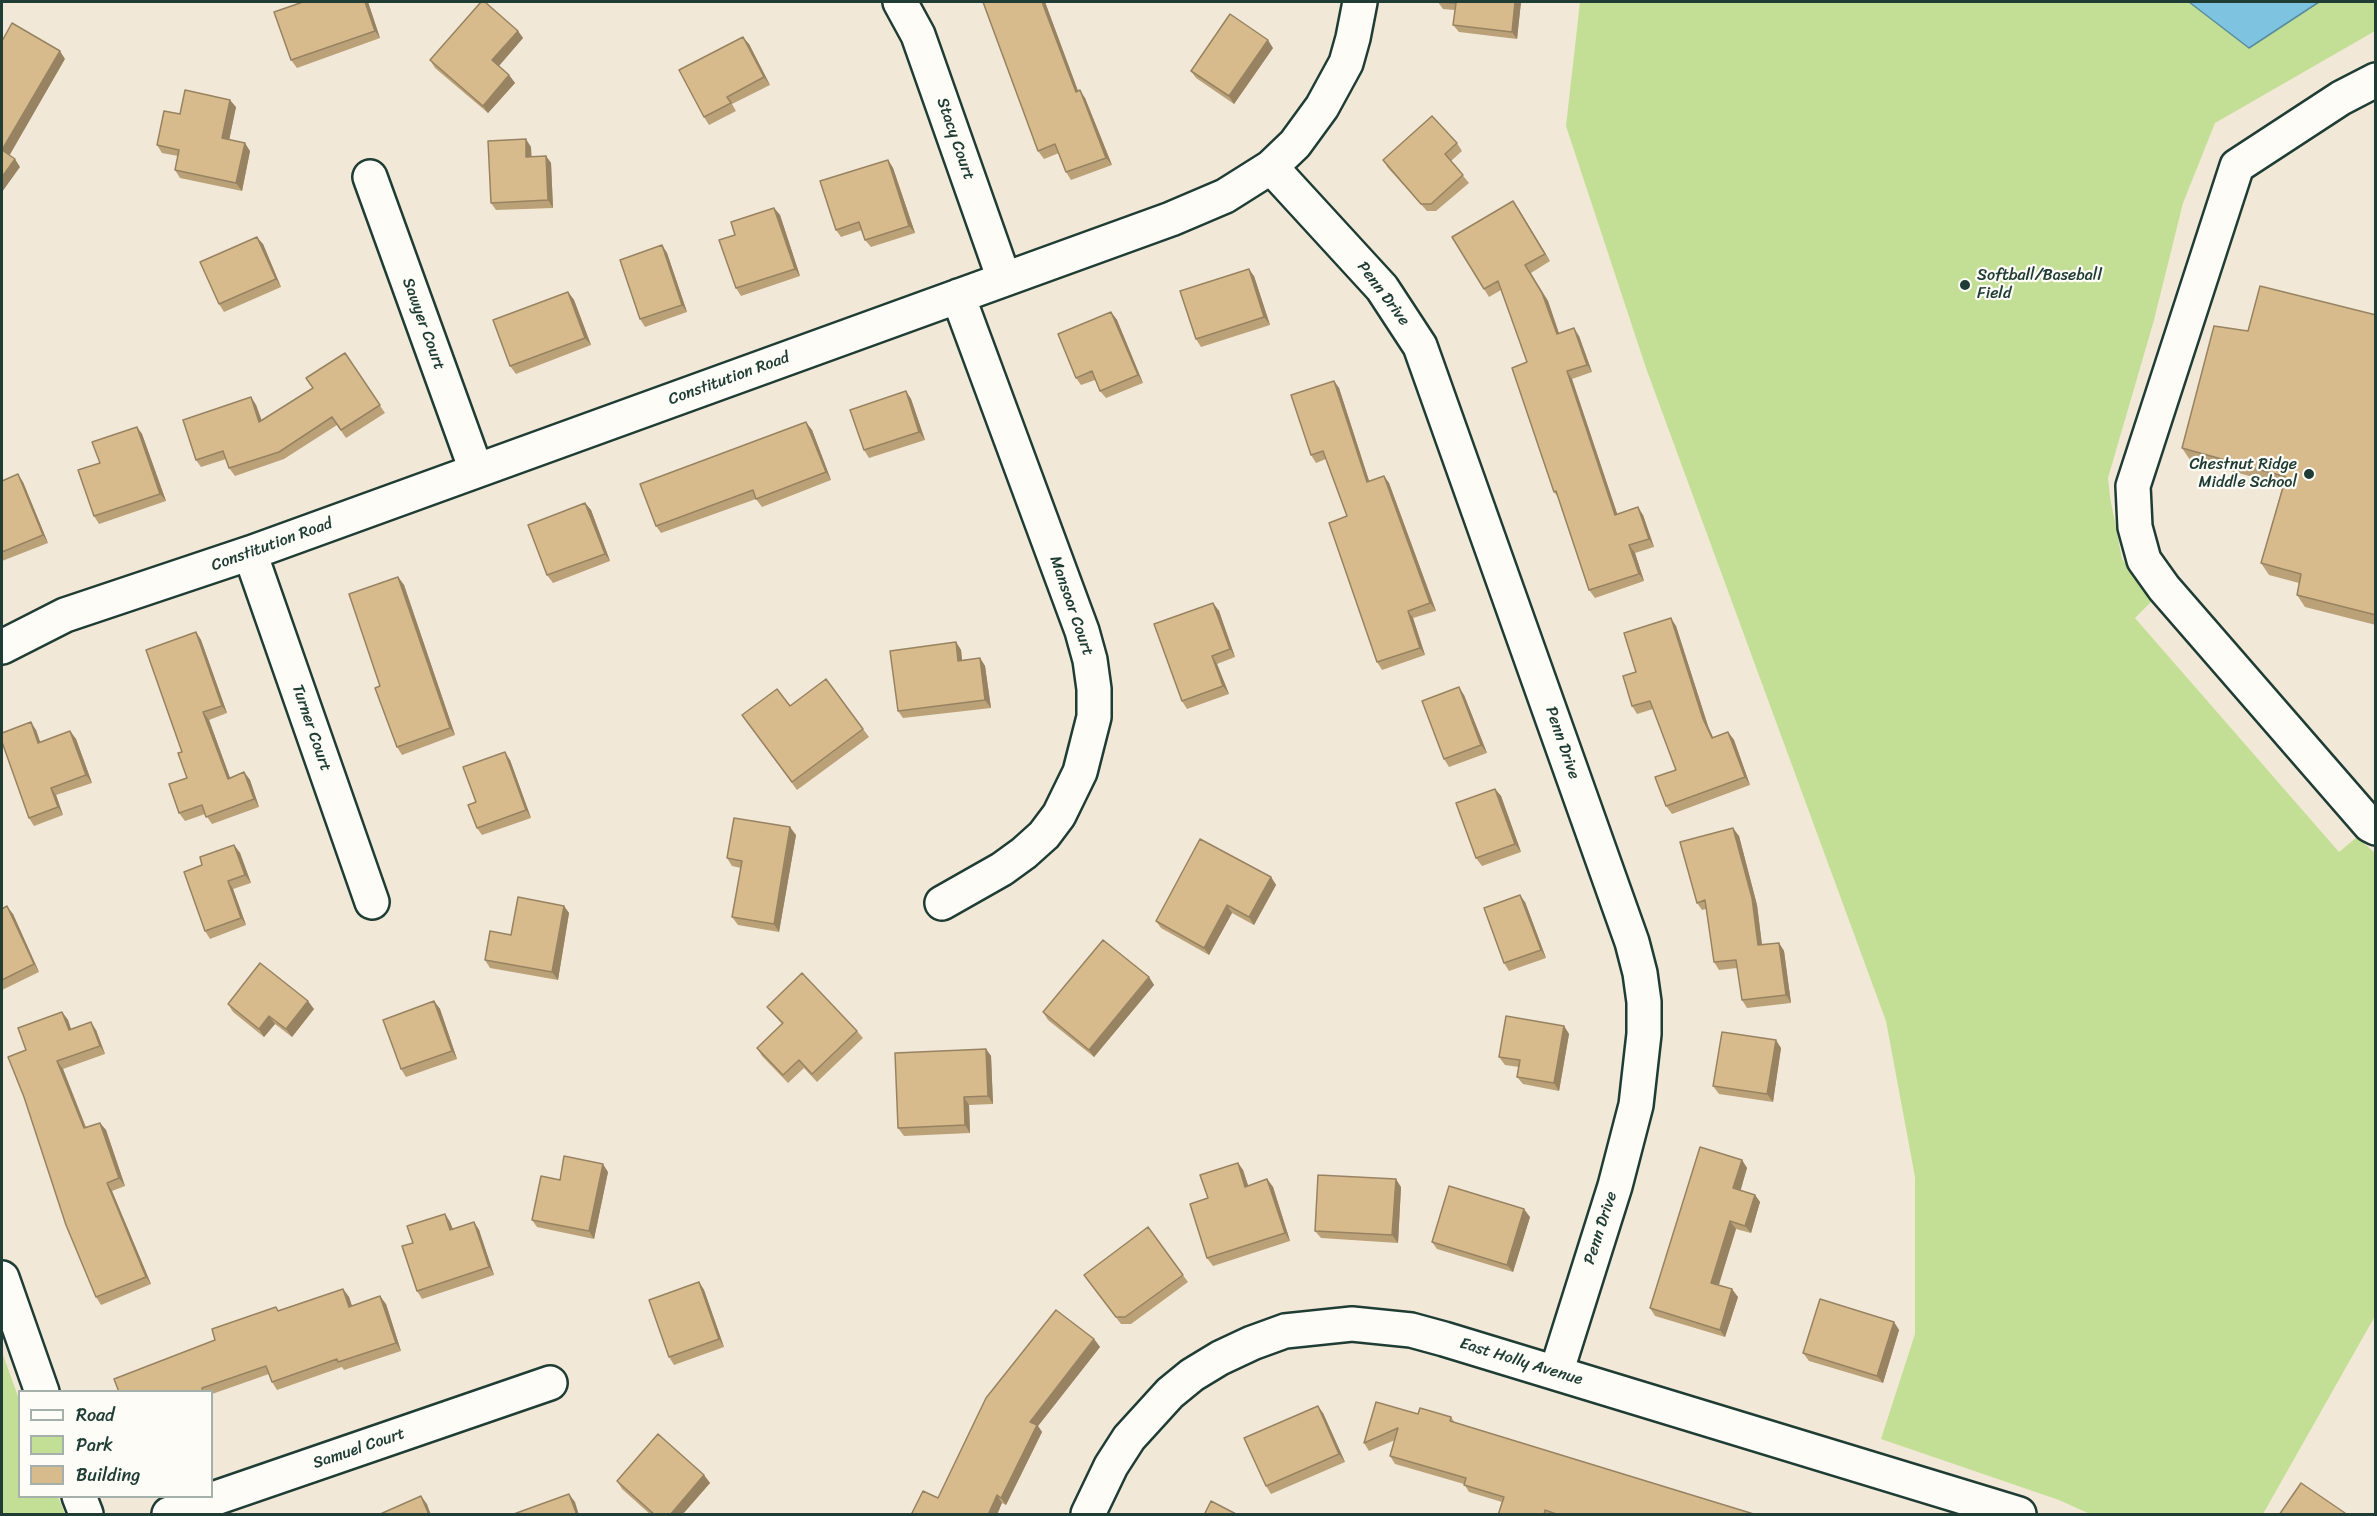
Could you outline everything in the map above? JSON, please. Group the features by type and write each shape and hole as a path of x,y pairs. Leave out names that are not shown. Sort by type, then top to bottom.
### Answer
{"street":[{"name":"Stacy Court","path":"900,2 918,35 1004,279"},
{"name":"Constitution Road","path":"2,646 65,615 250,554 1171,219 1214,201 1248,183 1295,144 1334,87 1346,63 1359,2"},
{"path":"2376,80 2341,98 2236,166 2133,486 2135,527 2144,560 2180,606 2370,825 2376,828"},
{"name":"Penn Drive","path":"1271,166 1382,288 1420,346 1621,909 1640,973 1644,1002 1644,1034 1636,1105 1615,1186 1556,1372"},
{"name":"Sawyer Court","path":"370,177 476,470"},
{"name":"Mansoor Court","path":"942,903 1002,869 1024,854 1044,835 1059,815 1080,772 1094,717 1094,689 1090,660 1082,631 958,296"},
{"name":"Turner Court","path":"250,554 372,902"},
{"path":"2,1278 41,1390"},
{"name":"East Holly Avenue","path":"1088,1515 1112,1466 1129,1438 1170,1393 1220,1358 1252,1342 1285,1331 1352,1324 1411,1330 1556,1372 2019,1515"},
{"name":"Samuel Court","path":"169,1515 550,1383"},
{"path":"79,1498 86,1515"}],"green space":[{"path":"1580,2 2375,2 2375,31 2215,123 2183,203 2154,320 2108,478 2122,559 2153,600 2135,618 2339,852 2357,837 2375,853 2375,1316 2263,1514 2090,1514 2059,1500 1881,1439 1915,1334 1915,1177 1886,1021 1646,368 1566,126"},
{"path":"2,1352 18,1396 18,1498 58,1498 65,1514 2,1514"}],"water":[{"path":"2189,2 2319,2 2249,48"}],"building":[{"path":"303,2 365,2 375,31 291,60 274,12"},
{"path":"481,2 485,2 518,31 492,60 509,75 483,106 430,60"},
{"path":"983,2 1042,2 1076,92 1080,90 1106,158 1066,172 1055,144 1038,151"},
{"path":"1443,2 1515,2 1512,32 1453,25 1456,3"},
{"path":"1230,14 1268,40 1229,96 1191,71"},
{"path":"12,23 60,51 2,150 2,41"},
{"path":"743,37 764,77 727,97 731,103 704,117 679,70"},
{"path":"185,90 230,100 222,138 245,143 236,183 175,170 179,150 157,145 164,111 180,114"},
{"path":"1432,116 1457,143 1445,154 1463,175 1431,204 1421,204 1383,160"},
{"path":"526,139 526,157 546,156 548,200 491,203 488,141"},
{"path":"2,150 15,159 2,177"},
{"path":"888,160 909,226 865,240 859,222 836,230 820,181"},
{"path":"1513,201 1545,254 1525,265 1542,293 1557,334 1574,328 1587,365 1567,371 1615,515 1638,507 1649,539 1629,545 1639,574 1589,590 1512,368 1527,362 1498,281 1484,289 1452,237"},
{"path":"774,208 795,269 736,288 719,240 735,235 731,222"},
{"path":"257,237 276,279 219,304 200,262"},
{"path":"662,245 682,305 640,319 620,260"},
{"path":"1249,269 1264,317 1196,339 1180,291"},
{"name":"Chestnut Ridge Middle School","path":"2260,286 2376,315 2376,615 2297,595 2301,574 2261,563 2286,477 2182,448 2214,326 2248,331"},
{"path":"568,292 585,338 510,366 493,320"},
{"path":"1111,312 1138,375 1100,391 1092,371 1076,378 1058,334"},
{"path":"345,353 380,405 341,430 332,417 279,452 229,468 223,451 196,460 183,420 251,397 259,422 313,388 306,378"},
{"path":"1334,381 1367,482 1384,476 1430,603 1408,611 1420,648 1377,662 1329,523 1347,516 1323,451 1311,455 1291,395"},
{"path":"906,391 919,432 864,450 850,410"},
{"path":"806,422 826,472 756,499 753,490 656,526 640,484"},
{"path":"137,427 160,494 94,516 78,470 100,463 92,442"},
{"path":"18,474 43,535 2,552 2,481"},
{"path":"585,503 605,554 547,575 528,525"},
{"path":"398,577 450,728 397,747 375,688 380,686 349,594"},
{"path":"1213,603 1230,649 1212,656 1223,686 1182,701 1154,624"},
{"path":"1671,618 1703,719 1712,738 1728,732 1745,777 1666,806 1655,777 1676,770 1650,701 1632,706 1623,676 1636,672 1624,633"},
{"path":"196,632 222,706 203,712 228,779 244,772 254,799 206,817 202,805 179,813 169,784 187,778 178,753 182,752 146,650"},
{"path":"956,642 958,661 980,658 985,700 898,711 890,651"},
{"path":"826,679 863,729 792,782 742,715 777,689 790,706"},
{"path":"1459,687 1481,745 1444,759 1422,701"},
{"path":"31,722 38,743 70,731 86,775 51,788 58,807 29,818 2,742 2,733"},
{"path":"505,752 526,810 477,828 468,805 476,802 463,767"},
{"path":"1495,789 1515,844 1476,858 1456,803"},
{"path":"734,818 790,827 774,924 732,917 742,861 727,858"},
{"path":"1733,828 1752,898 1758,945 1779,943 1786,995 1742,1000 1736,960 1714,962 1705,900 1697,903 1680,842"},
{"path":"1200,839 1271,877 1249,917 1227,905 1204,948 1156,921"},
{"path":"234,845 245,875 228,881 241,918 205,931 184,872 202,865 200,857"},
{"path":"1520,895 1541,950 1504,963 1484,908"},
{"path":"518,897 564,906 552,972 485,960 490,931 511,935"},
{"path":"7,906 34,964 2,980 2,909"},
{"path":"1103,940 1149,977 1089,1050 1043,1012"},
{"path":"260,963 308,1001 286,1029 269,1016 259,1029 228,1004"},
{"path":"802,973 857,1031 812,1074 799,1060 783,1075 757,1048 783,1023 767,1007"},
{"path":"434,1001 452,1051 401,1069 383,1020"},
{"path":"62,1012 69,1030 91,1022 100,1046 57,1061 84,1128 100,1123 119,1178 107,1183 146,1277 96,1297 66,1225 24,1097 8,1057 26,1050 18,1028"},
{"path":"1506,1016 1564,1026 1554,1083 1517,1077 1520,1060 1499,1057"},
{"path":"1722,1032 1776,1040 1767,1094 1713,1086"},
{"path":"986,1049 988,1096 964,1097 965,1125 898,1128 895,1053"},
{"path":"1700,1147 1742,1160 1733,1188 1755,1195 1745,1226 1730,1221 1711,1283 1732,1289 1720,1330 1650,1308"},
{"path":"564,1156 603,1164 589,1231 532,1220 541,1176 560,1180"},
{"path":"1238,1163 1245,1187 1267,1179 1285,1233 1207,1258 1190,1204 1208,1198 1200,1175"},
{"path":"1318,1175 1396,1179 1392,1235 1315,1231"},
{"path":"1449,1186 1524,1209 1507,1265 1432,1242"},
{"path":"445,1214 450,1230 474,1222 489,1267 417,1291 402,1246 413,1243 407,1226"},
{"path":"1148,1227 1183,1275 1125,1317 1116,1317 1084,1275"},
{"path":"699,1282 719,1339 669,1357 649,1300"},
{"path":"343,1289 349,1307 380,1296 396,1343 338,1362 337,1359 272,1382 266,1366 202,1388 202,1390 118,1390 114,1379 215,1340 212,1329 276,1307 278,1311"},
{"path":"1820,1299 1894,1322 1877,1376 1803,1353"},
{"path":"1056,1310 1094,1339 1030,1422 1037,1425 1001,1498 997,1495 988,1515 911,1515 923,1491 938,1498 986,1398"},
{"path":"1376,1402 1418,1414 1420,1408 1451,1417 1450,1421 1757,1515 1559,1515 1545,1510 1544,1515 1498,1515 1504,1497 1464,1485 1466,1478 1390,1456 1398,1428 1364,1443"},
{"path":"1318,1406 1339,1454 1266,1486 1244,1438"},
{"path":"658,1434 704,1475 670,1515 655,1515 617,1481"},
{"path":"2301,1483 2348,1515 2279,1515"},
{"path":"569,1494 577,1515 511,1515"},
{"path":"421,1496 429,1515 378,1515 387,1511"},
{"path":"1211,1501 1238,1515 1204,1515"}],"place":[{"name":"Softball/Baseball Field","path":"1965,285"},
{"name":"Chestnut Ridge Middle School","path":"2309,474"}]}
